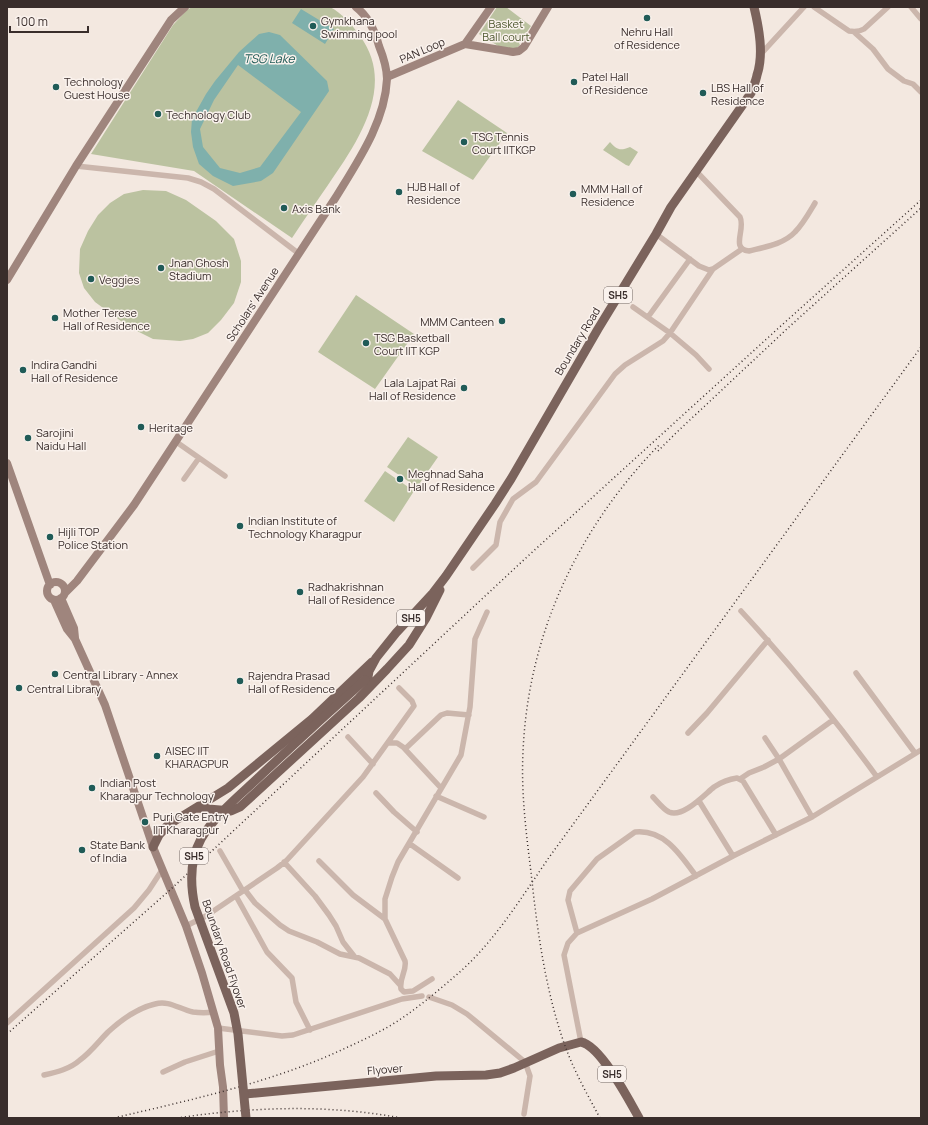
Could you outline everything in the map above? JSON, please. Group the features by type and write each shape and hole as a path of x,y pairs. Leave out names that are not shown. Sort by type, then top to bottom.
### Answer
{"main road":[{"name":"Boundary Road","path":"376,658 446,576 511,479 594,335 671,207 750,92 758,74 760,55 759,35 754,7"},
{"name":"Boundary Road","path":"197,808 231,810 240,807 359,698 409,645 426,618 446,576"},
{"path":"396,634 409,645"},
{"path":"153,847 159,835 168,824 197,808 228,788 312,719 376,658"},
{"name":"Boundary Road Flyover","path":"366,679 376,658"},
{"name":"Boundary Road Flyover","path":"246,1118 245,1094 234,1013 195,907 191,872 194,856 201,839 212,824 302,736 366,679 382,674"},
{"name":"Flyover","path":"245,1094 436,1076 486,1076 514,1068 559,1048 581,1042"},
{"name":"SH5","path":"581,1042 591,1047 603,1059 639,1118"}],"street":[{"path":"7,280 76,166 171,20 185,7"},
{"name":"Scholars' Avenue","path":"60,597 77,581 134,505 359,160 370,138 381,110 385,95 387,77 384,61 374,30 362,11 356,7"},
{"path":"490,7 465,44 513,52 520,51 524,47 548,7"},
{"path":"760,55 804,7"},
{"path":"814,7 850,31 854,32 860,32 888,7"},
{"path":"910,7 921,19"},
{"path":"854,32 873,49 888,69 904,81 913,84 921,92"},
{"name":"PAN Loop","path":"387,77 465,44"},
{"path":"76,166 188,178 201,182 227,198 298,253"},
{"path":"696,171 743,222 739,242 742,249"},
{"path":"742,249 749,251 778,243 791,236 815,203"},
{"path":"656,234 704,269 713,269"},
{"path":"473,568 496,545 500,522 510,504 518,495 536,482 615,374 625,365 663,341 713,269 742,249"},
{"path":"648,317 690,259"},
{"path":"633,307 670,333 696,355 709,369"},
{"path":"175,441 225,476"},
{"path":"184,479 199,458"},
{"path":"7,463 50,585 48,592 50,597 60,597"},
{"path":"50,585 55,582 64,588 60,597 74,628 75,639 105,705 153,847 186,926 218,1028 224,1118"},
{"path":"741,611 794,670 877,777"},
{"path":"385,919 385,899 398,862 410,844 436,796 461,755 472,692 472,664 475,640 487,612"},
{"path":"688,733 707,713 768,640"},
{"path":"581,1042 564,955 568,943 577,933 652,899 812,816 918,752 856,673"},
{"path":"186,926 206,916 284,862 340,802 373,764 414,706 412,701 398,688"},
{"path":"405,749 441,714 447,712 469,715"},
{"path":"653,797 671,812 680,811 699,801 717,786 733,779 740,779 749,773 779,759 833,720"},
{"path":"348,737 373,764"},
{"path":"765,738 812,816"},
{"path":"388,743 397,743 405,749 441,788"},
{"path":"740,779 776,835"},
{"path":"376,793 394,812 417,832"},
{"path":"436,796 484,818"},
{"path":"699,801 733,856"},
{"path":"577,933 568,900 570,890 597,859 635,832 653,834 664,839 678,852 696,876"},
{"path":"410,844 458,878"},
{"path":"220,851 244,891 255,903 289,931 317,942 340,954 354,956 388,973 400,985 402,991 408,992 418,988 432,979"},
{"path":"319,861 353,895 385,919 406,961 406,970 401,979 400,985"},
{"path":"284,862 315,896 330,916 341,938 354,956"},
{"path":"7,1023 134,908 149,890 162,870"},
{"path":"236,896 267,952 292,978 296,1002 310,1030"},
{"path":"218,1028 282,1036 293,1035 402,999 422,996"},
{"path":"429,997 452,1005 475,1019 515,1055 525,1062 530,1076 524,1114"},
{"path":"44,1075 58,1072 70,1067 80,1060 109,1031 123,1020 133,1013 154,1004 169,1003 192,1012 214,1012"},
{"path":"163,1072 185,1062 219,1050"}],"green space":[{"path":"192,7 330,7 343,16 354,28 370,55 375,74 374,94 369,114 361,133 339,169 292,238 194,171 91,154 173,25 187,10"},
{"name":"Basket Ball court","path":"497,7 506,7 531,26 519,43 520,45 514,50 503,49 479,34"},
{"name":"TSG Tennis Court IITKGP","path":"458,100 507,133 473,180 422,151"},
{"path":"610,142 619,149 630,147 638,152 629,166 603,150"},
{"name":"Jnan Ghosh Stadium","path":"143,190 166,191 186,200 216,221 234,239 241,261 241,282 234,303 221,320 208,333 193,339 180,341 153,339 129,327 95,302 84,288 79,273 80,249 88,231 98,215 110,203 124,194"},
{"name":"TSG Basketball Court IIT KGP","path":"356,295 414,334 375,389 318,352"},
{"path":"408,437 438,457 417,487 387,467"},
{"path":"385,471 414,491 394,522 364,501"}],"water":[{"name":"Gymkhana Swimming pool","path":"301,9 334,29 325,44 292,23"},
{"name":"TSG Lake","path":"269,32 280,35 327,81 329,91 273,173 261,181 233,186 213,176 199,164 193,147 191,132 192,119 215,81 239,52 259,34","holes":["238,65 301,112 260,167 240,173 220,168 203,147 200,129 214,100"]}],"railway":[{"path":"7,1034 170,890 528,556 921,200"},
{"path":"658,451 789,327 921,208"},
{"path":"114,1118 174,1104 263,1080 322,1059 380,1032 408,1014 422,1004 475,958 509,916 550,856 921,347"},
{"path":"600,1118 580,1081 564,1043 557,1022 547,980 536,915 526,827 523,797 523,752 527,708 535,666 547,625 563,585 582,547 605,511 631,477 660,444"},
{"path":"177,1118 261,1109 317,1109 401,1118"}],"place":[{"name":"Nehru Hall of Residence","path":"647,18"},
{"name":"Gymkhana Swimming pool","path":"313,26"},
{"name":"Patel Hall of Residence","path":"574,82"},
{"name":"Technology Guest House","path":"56,87"},
{"name":"LBS Hall of Residence","path":"703,93"},
{"name":"Technology Club","path":"158,114"},
{"name":"TSG Tennis Court IITKGP","path":"464,142"},
{"name":"HJB Hall of Residence","path":"399,192"},
{"name":"MMM Hall of Residence","path":"573,194"},
{"name":"Axis Bank","path":"284,208"},
{"name":"Jnan Ghosh Stadium","path":"161,268"},
{"name":"Veggies","path":"91,279"},
{"name":"Mother Terese Hall of Residence","path":"55,318"},
{"name":"MMM Canteen","path":"502,321"},
{"name":"TSG Basketball Court IIT KGP","path":"366,343"},
{"name":"Indira Gandhi Hall of Residence","path":"23,370"},
{"name":"Lala Lajpat Rai Hall of Residence","path":"464,388"},
{"name":"Heritage","path":"141,427"},
{"name":"Sarojini Naidu Hall","path":"28,438"},
{"name":"Meghnad Saha Hall of Residence","path":"400,479"},
{"name":"Indian Institute of Technology Kharagpur","path":"240,526"},
{"name":"Hijli TOP Police Station","path":"50,537"},
{"name":"Radhakrishnan Hall of Residence","path":"300,592"},
{"name":"Central Library - Annex","path":"55,674"},
{"name":"Rajendra Prasad Hall of Residence","path":"240,681"},
{"name":"Central Library","path":"19,688"},
{"name":"AISEC IIT KHARAGPUR","path":"157,756"},
{"name":"Indian Post Kharagpur Technology","path":"92,788"},
{"name":"Puri Gate Entry IIT Kharagpur","path":"145,822"},
{"name":"State Bank of India","path":"82,850"}]}
